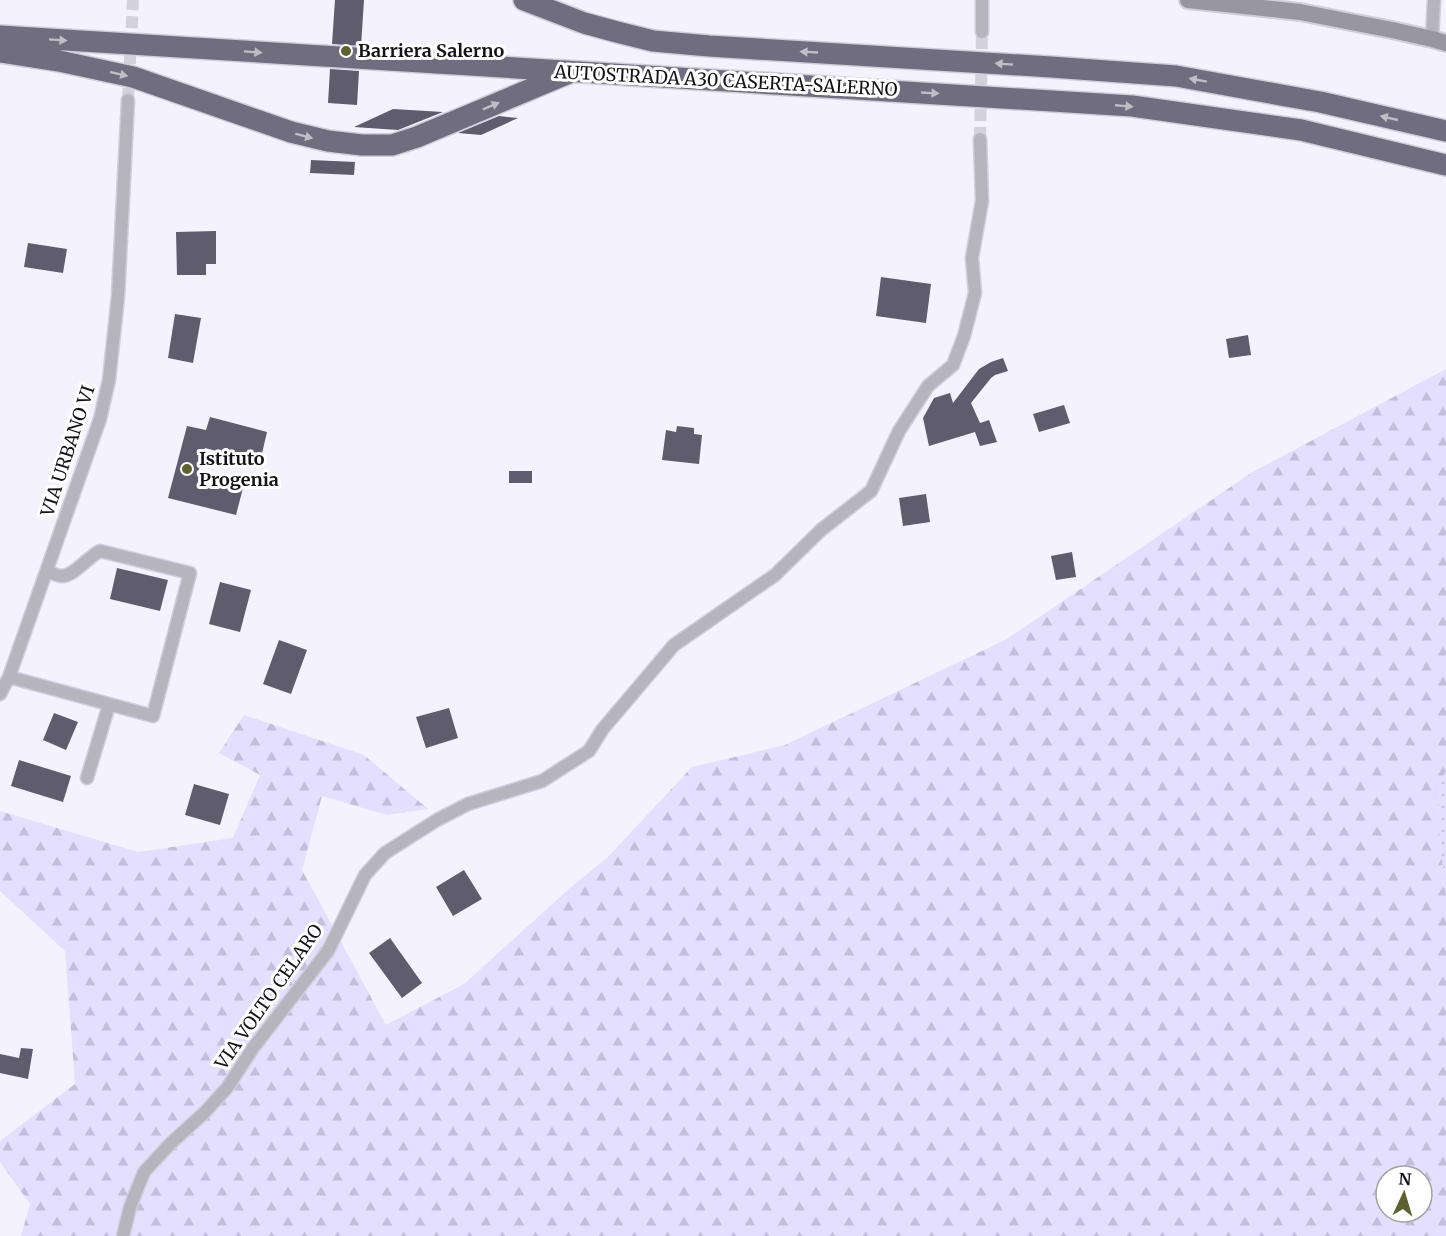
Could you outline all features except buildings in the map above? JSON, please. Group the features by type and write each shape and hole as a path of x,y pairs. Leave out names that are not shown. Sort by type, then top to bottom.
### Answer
{"highway":[{"name":"AUTOSTRADA A30 CASERTA-SALERNO","path":"524,0 584,23 653,41 1176,76 1320,102 1446,131"},
{"name":"AUTOSTRADA A30 CASERTA-SALERNO","path":"0,36 1132,106 1301,130 1446,165"},
{"path":"0,52 59,61 133,77 291,132 328,141 363,145 392,145 417,137 573,72"}],"main road":[{"path":"1188,0 1300,12 1439,41"}],"street":[{"path":"982,0 982,32"},
{"path":"1434,0 1439,41"},
{"name":"VIA URBANO VI","path":"0,694 9,677 100,419 109,380 118,296 128,100"},
{"name":"VIA VOLTO CELARO","path":"123,1236 130,1207 144,1172 227,1088 253,1048 328,951 365,875 385,853 437,820 468,804 542,782 589,751 602,730 674,645 775,575 821,530 871,491 900,431 928,386 953,365 964,336 975,294 972,258 982,201 980,139"},
{"path":"9,677 153,716 190,573 100,551 69,574 60,576 47,571"},
{"path":"87,778 109,705"}],"green space":[{"path":"1446,369 1446,771 1440,783 1438,823 1446,896 1446,1236 21,1236 30,1204 0,1162 0,1141 75,1084 65,951 0,891 0,811 138,852 233,838 260,775 219,753 244,715 364,755 428,809 387,815 322,796 302,870 386,1025 464,984 570,888 608,857 692,767 785,745 1007,639 1251,473"},
{"path":"1446,771 1446,896 1438,823 1440,783"}],"tunnel":[{"path":"128,100 133,0"},
{"path":"980,139 982,32"}],"place":[{"name":"Barriera Salerno","path":"346,51"},
{"name":"Istituto Progenia","path":"187,469"}]}
